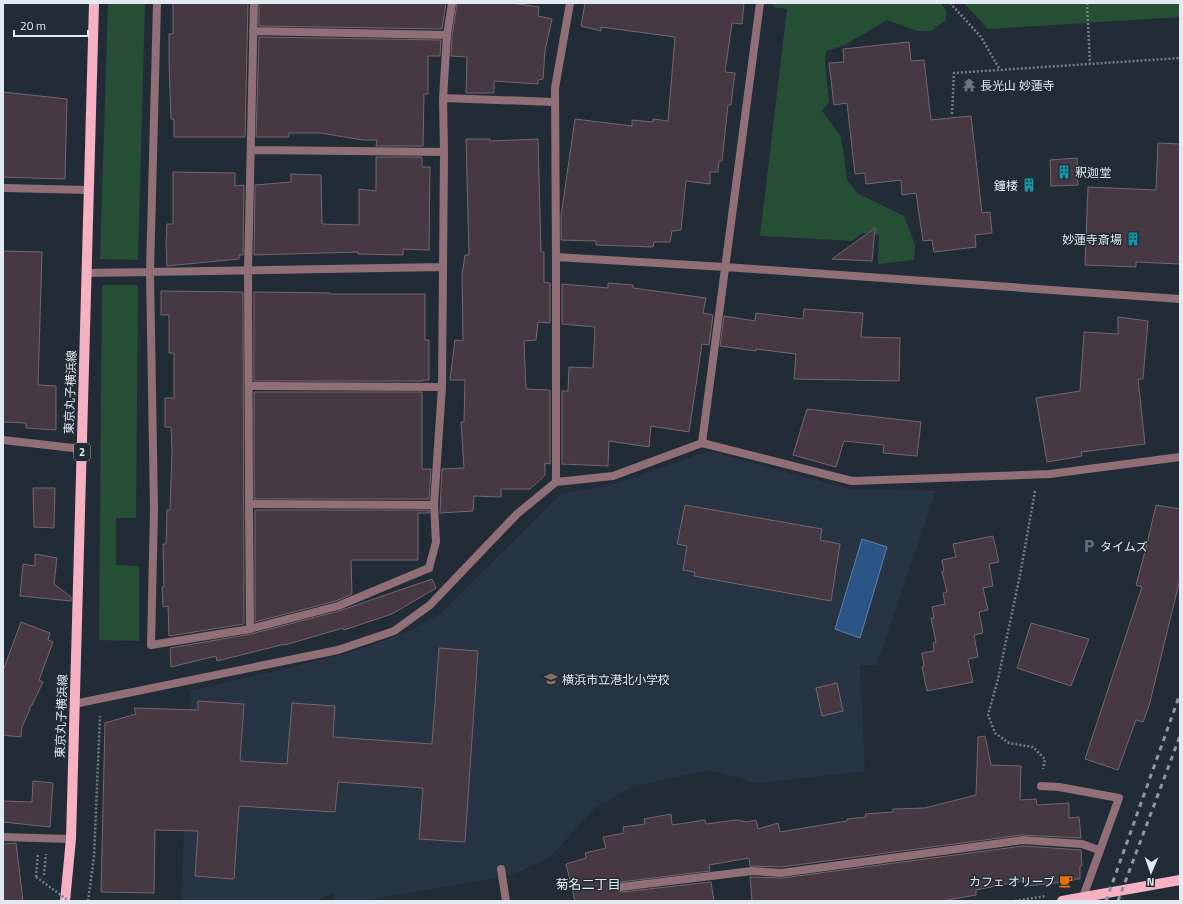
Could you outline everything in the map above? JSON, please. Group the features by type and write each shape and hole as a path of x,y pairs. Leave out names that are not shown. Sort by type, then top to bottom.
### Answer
{"main road":[{"name":"東京丸子横浜線","path":"66,901 71,839 94,3"},
{"path":"1062,901 1180,880"}],"street":[{"path":"157,3 150,272 154,509 151,645 250,629 338,606 429,568 436,542 434,505 442,387 443,98 447,35 452,3"},
{"path":"250,629 248,270 254,3"},
{"path":"556,482 554,102 555,88 570,3"},
{"path":"702,443 760,3"},
{"path":"254,31 447,35"},
{"path":"443,98 554,102"},
{"path":"251,150 444,152"},
{"path":"3,188 89,190"},
{"path":"556,257 725,267 1180,299"},
{"path":"86,273 443,266"},
{"path":"249,386 442,387"},
{"path":"3,440 82,449"},
{"path":"74,704 338,650 394,631 430,605 516,514 556,482 613,476 702,443 852,481 1037,475 1180,457"},
{"path":"249,504 434,505"},
{"path":"1041,786 1059,787 1119,798 1083,897"},
{"path":"3,837 71,839"},
{"path":"621,887 752,871 781,873 1023,840 1082,844 1099,850"},
{"path":"501,869 506,901"}],"path":[{"path":"950,3 981,37 1000,70"},
{"path":"1087,3 1090,64"},
{"path":"952,114 954,73 1180,58"},
{"path":"1037,475 1020,575 998,679 988,715 995,733 1009,743 1033,747 1045,759 1041,786"},
{"path":"88,901 94,857 100,699"},
{"path":"38,849 36,877 69,901"},
{"path":"44,875 46,850"}],"shaded area":[{"name":"横浜市立港北小学校","path":"708,451 849,489 936,491 877,665 860,665 865,771 755,783 719,772 702,771 632,787 596,807 550,857 512,875 363,901 336,901 333,893 314,901 181,901 190,691 358,650 409,631 441,613 561,494 619,483"}],"green space":[{"path":"108,3 145,3 138,260 100,259"},
{"path":"773,3 941,3 946,10 946,20 931,31 917,31 887,20 845,45 826,51 825,61 829,102 822,111 840,135 847,180 857,193 904,216 915,245 914,260 878,264 879,235 862,233 852,241 760,236 787,9 773,7"},
{"path":"964,3 1180,3 1180,17 988,29"},
{"path":"102,285 138,285 136,518 116,518 116,565 139,566 139,641 99,640"}],"water":[{"path":"862,539 887,547 860,638 835,629"}],"building":[{"path":"173,3 248,3 245,137 174,137 174,119 171,119 169,62 169,34 173,34"},
{"path":"259,3 446,3 442,29 259,26"},
{"path":"457,3 512,3 539,7 538,16 552,19 545,51 543,79 538,80 538,84 494,81 494,93 466,93 467,57 451,56 452,36"},
{"path":"585,3 744,3 742,24 732,23 725,72 735,73 731,105 728,105 722,161 719,161 718,172 710,172 710,184 686,181 681,230 672,231 670,242 654,242 653,247 596,245 596,241 561,240 561,216 575,119 632,126 632,120 653,122 653,119 668,121 675,37 601,27 601,31 581,26"},
{"path":"259,37 441,40 440,56 428,56 428,94 424,94 423,146 376,146 377,140 363,140 320,133 289,133 289,137 256,137"},
{"path":"909,42 911,61 924,60 931,120 971,116 982,213 990,212 992,233 975,235 976,247 934,252 932,240 923,241 916,193 902,195 901,180 866,184 865,173 855,174 847,103 834,105 829,63 844,62 843,49"},
{"path":"3,92 67,99 65,179 3,177"},
{"path":"466,139 490,139 490,141 538,139 541,252 544,252 544,282 550,283 550,323 538,322 536,340 524,341 526,389 550,390 550,464 545,463 545,475 530,489 501,489 501,497 474,496 473,511 440,513 442,469 464,468 461,422 464,422 465,380 450,380 455,340 463,341 462,275 465,255 469,255"},
{"name":"妙蓮寺斎場","path":"1158,143 1180,144 1180,264 1136,262 1136,267 1085,265 1088,187 1156,190"},
{"path":"376,157 422,157 422,167 430,167 429,250 403,249 403,255 358,254 358,252 254,255 255,185 291,182 291,174 321,175 322,224 359,225 359,189 376,191"},
{"name":"釈迦堂","path":"1077,158 1078,185 1051,186 1050,160"},
{"path":"173,172 235,173 235,186 244,185 243,255 239,255 239,259 167,266 167,224 173,224"},
{"path":"875,228 872,261 832,259"},
{"path":"3,251 42,252 38,385 56,386 56,430 26,428 26,423 3,422"},
{"path":"608,283 633,285 633,288 706,298 703,313 713,315 709,345 702,344 689,432 651,426 649,447 609,441 608,466 562,464 562,391 568,391 569,367 593,368 595,327 562,324 562,284 608,288"},
{"path":"161,291 243,292 244,624 169,636 168,606 163,607 162,587 164,587 163,544 166,544 167,510 170,510 172,450 171,427 165,427 165,398 174,398 174,353 169,353 169,315 161,315"},
{"path":"254,292 425,294 425,340 429,340 429,380 254,381"},
{"path":"804,309 863,313 861,337 900,338 899,381 794,379 796,354 756,349 756,351 720,346 724,316 755,321 756,313 803,319"},
{"path":"1118,317 1148,321 1143,379 1138,379 1145,444 1081,452 1082,456 1047,462 1036,398 1080,391 1084,332 1118,334"},
{"path":"254,392 422,392 422,469 431,469 429,499 254,499"},
{"path":"807,409 921,422 917,456 883,453 884,445 844,441 836,467 793,455"},
{"path":"33,488 55,488 54,528 34,527"},
{"path":"685,505 822,529 820,540 840,544 831,601 694,576 695,572 683,570 687,546 677,544"},
{"path":"1156,505 1180,509 1180,579 1149,706 1143,722 1136,720 1118,770 1085,759 1142,587 1136,585"},
{"path":"255,510 429,510 429,513 418,513 418,560 351,560 352,594 336,601 255,622"},
{"path":"993,536 999,562 989,564 993,586 983,588 988,610 979,612 983,633 974,635 978,657 968,659 973,682 927,691 922,667 924,666 922,653 934,651 933,643 936,642 931,618 934,618 932,607 945,604 943,593 947,592 942,572 944,571 942,560 956,557 953,544"},
{"path":"35,554 57,558 54,584 71,597 71,601 20,596 23,564 35,566"},
{"path":"432,579 436,588 392,614 344,630 343,628 285,645 217,661 216,656 171,667 170,648 251,634 339,611"},
{"path":"21,622 50,633 48,640 53,642 39,680 43,682 32,705 30,706 22,727 21,737 3,735 3,671"},
{"path":"1031,623 1089,639 1071,686 1017,668"},
{"path":"439,648 478,651 465,842 419,839 423,788 338,782 335,812 239,806 234,879 195,876 198,831 155,830 154,893 101,892 105,723 136,714 134,708 198,710 198,701 244,704 240,761 287,764 292,703 335,706 333,737 432,744"},
{"path":"837,683 843,711 822,716 816,688"},
{"path":"985,736 991,765 1021,766 1020,800 1036,799 1037,805 1069,803 1069,818 1079,817 1081,838 1022,835 781,867 750,866 749,858 709,865 710,871 620,882 616,885 617,891 622,892 711,882 714,901 575,901 566,864 586,858 585,853 606,848 603,837 624,833 623,827 645,824 644,819 671,814 672,825 705,820 706,824 736,820 747,822 756,820 758,829 778,823 780,832 847,821 847,819 866,817 865,814 893,812 893,809 925,808 976,795 978,737"},
{"path":"33,781 53,783 50,827 3,822 3,801 32,802"},
{"path":"16,843 23,901 3,901 3,844"},
{"path":"1023,846 1081,850 1082,866 1080,866 1080,879 1027,886 1026,880 976,890 976,895 942,901 752,901 750,877 782,878"}],"railway":[{"path":"1106,901 1180,694"},
{"path":"1118,901 1180,736"}],"place":[{"name":"長光山 妙蓮寺","path":"969,85"},
{"name":"釈迦堂","path":"1064,172"},
{"name":"鐘楼","path":"1029,185"},
{"name":"妙蓮寺斎場","path":"1133,239"},
{"name":"タイムズ","path":"1089,546"},
{"name":"横浜市立港北小学校","path":"551,679"},
{"name":"カフェ オリーブ","path":"1066,881"}],"district":[{"name":"菊名二丁目","path":"588,884"}]}
